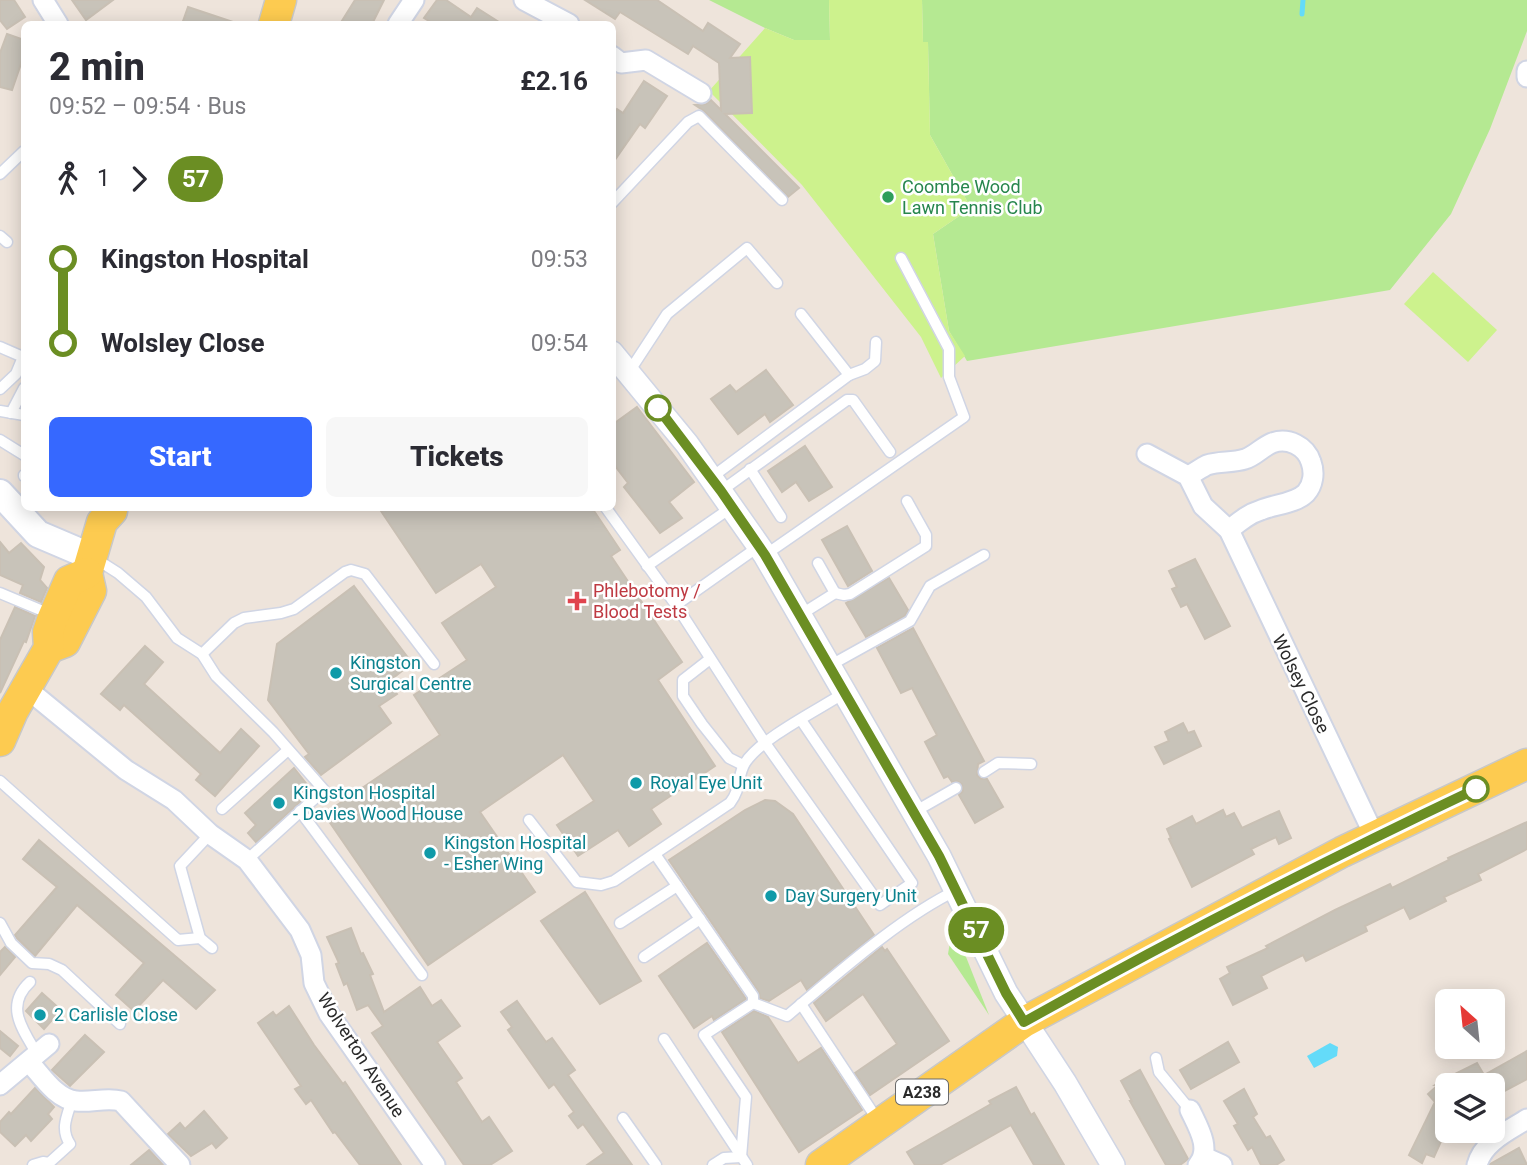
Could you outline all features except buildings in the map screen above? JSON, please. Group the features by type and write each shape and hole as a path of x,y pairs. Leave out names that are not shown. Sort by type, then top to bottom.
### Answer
{"main road":[{"path":"275,21 281,0"},
{"path":"14,503 38,534 89,565"},
{"path":"0,741 13,711 50,648 65,642 91,591 89,565 102,522 112,511"},
{"path":"50,648 48,632 69,581 89,565"},
{"name":"A238","path":"821,1165 1024,1022 1200,926 1527,764"}],"street":[{"path":"43,0 56,21"},
{"path":"400,21 414,0"},
{"path":"524,0 563,21"},
{"path":"616,64 646,60 701,93"},
{"path":"616,358 721,492 762,551 914,812 957,890 1006,993 1065,1083 1113,1165"},
{"path":"1147,454 1188,476 1207,466 1244,459 1274,442 1286,441 1298,445 1306,452 1313,474 1312,484 1305,494 1295,500 1261,509 1243,518 1229,530"},
{"name":"Wolsey Close","path":"1188,476 1203,506 1229,530 1375,837"},
{"name":"Wolverton Avenue","path":"26,688 126,770 174,800 210,834 247,860 300,930 311,955 314,983 330,1014 435,1165"},
{"path":"0,1085 38,1054 61,1097 72,1100 111,1098 121,1101 180,1165"},
{"path":"1190,1110 1202,1136 1208,1162"},
{"path":"1477,1165 1491,1142 1527,1119"}],"lane":[{"path":"616,199 688,121 699,116 782,200"},
{"path":"0,174 21,154"},
{"path":"629,373 667,314 747,248 777,283"},
{"path":"676,605 964,417 949,377 948,349 901,258"},
{"path":"801,314 849,375"},
{"path":"647,566 721,492 849,375 865,369 875,361 876,342"},
{"path":"0,347 21,355"},
{"path":"0,389 16,374 21,361"},
{"path":"12,413 21,394"},
{"path":"721,492 847,400 853,400 890,452"},
{"path":"0,411 21,414"},
{"path":"0,440 21,453"},
{"path":"750,469 781,517"},
{"path":"800,616 835,593 850,594 926,546 926,535 907,501"},
{"path":"608,511 676,605 765,743 880,905 912,883 801,720"},
{"path":"829,666 910,621 930,586 984,555"},
{"path":"818,563 835,593"},
{"path":"89,565 133,584 177,638 202,654 216,676 324,790 247,860"},
{"path":"202,654 234,623 244,618 294,609 351,570 365,573 435,664"},
{"path":"0,593 54,614"},
{"path":"710,659 683,680 682,696 729,758 743,765"},
{"path":"529,820 578,882 601,885 614,881 730,803 738,792 743,765 765,743 845,693"},
{"path":"222,809 288,750"},
{"path":"984,772 998,763 1031,764"},
{"path":"0,782 178,940 200,938"},
{"path":"914,812 956,788"},
{"path":"300,811 422,975"},
{"path":"210,834 180,866 200,938 212,948"},
{"path":"655,854 753,996 753,1003"},
{"path":"620,923 677,886"},
{"path":"753,1003 787,1016 878,942 941,897 957,890"},
{"path":"644,957 700,919"},
{"path":"0,923 11,943 32,963 49,964 62,970 120,1024"},
{"path":"30,982 16,1001 16,1012 38,1054"},
{"path":"744,1161 746,1097 704,1035 753,1003"},
{"path":"801,1004 879,1123"},
{"path":"664,1039 744,1161"},
{"path":"1156,1058 1159,1072 1190,1110"},
{"path":"33,1165 49,1163 70,1144 65,1136 64,1126 72,1100"},
{"path":"623,1118 656,1165"},
{"path":"713,1165 724,1158 744,1161"}],"green space":[{"path":"709,0 829,0 830,40 794,40"},
{"name":"Coombe Wood Lawn Tennis Club","path":"829,0 922,0 923,42 928,42 930,135 971,208 933,234 949,331 965,356 941,378 921,337 802,185 709,91 765,28 794,40 830,40"},
{"path":"922,0 1527,0 1527,31 1490,129 1451,214 1390,290 967,361 949,331 933,234 971,208 930,135 928,43 923,43"},
{"path":"1433,272 1497,330 1468,362 1404,304"},
{"path":"953,924 989,1015 948,954"}],"water":[{"path":"1330,1043 1338,1047 1337,1056 1314,1068 1307,1056"}],"waterway":[{"path":"1302,14 1303,0"}],"bus line":[{"name":"57","path":"658,408 687,444 765,555 939,856 1006,993 1024,1022 1342,852 1476,789"}],"place":[{"name":"Coombe Wood Lawn Tennis Club","path":"888,197"},
{"name":"Phlebotomy / Blood Tests","path":"577,601"},
{"name":"Kingston Surgical Centre","path":"336,673"},
{"name":"Royal Eye Unit","path":"636,783"},
{"name":"Kingston Hospital - Davies Wood House","path":"279,803"},
{"name":"Kingston Hospital - Esher Wing","path":"430,853"},
{"name":"Day Surgery Unit","path":"771,896"},
{"name":"2 Carlisle Close","path":"40,1015"}]}
